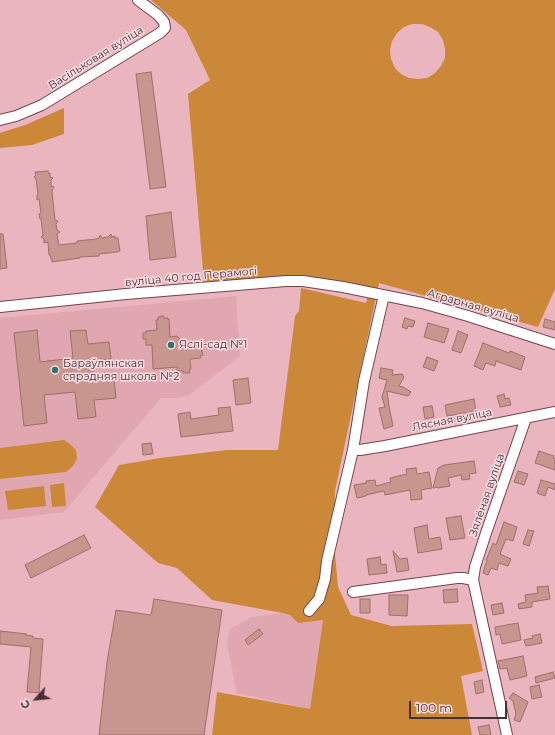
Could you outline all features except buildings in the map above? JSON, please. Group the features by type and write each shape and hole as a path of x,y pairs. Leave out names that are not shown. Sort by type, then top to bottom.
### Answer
{"street":[{"name":"Васільковая вуліца","path":"0,120 16,116 56,98 160,33 165,28 164,22 158,15 138,0"},
{"name":"вуліца 40 год Перамогі","path":"0,307 126,294 286,281 320,283 384,295"},
{"name":"Аграрная вуліца","path":"384,295 460,313 555,344"},
{"path":"309,611 319,599 325,579 327,561 353,450 364,381 384,295"},
{"name":"Лясная вуліца","path":"353,450 385,446 555,412"},
{"name":"Зялёная вуліца","path":"507,735 473,580 475,567 486,533 526,418"},
{"path":"353,592 457,578 473,580"}],"shaded area":[{"path":"151,0 555,0 555,289 538,327 379,283 335,491 334,542 338,587 351,615 392,626 472,624 483,671 461,676 472,735 212,735 217,692 310,709 323,620 298,623 290,615 283,613 212,600 177,568 158,563 95,507 119,465 160,458 227,450 278,450 295,316 299,311 301,288 366,303 369,290 307,277 268,277 204,282 188,94 210,80 186,30","holes":["412,24 422,24 438,32 443,40 445,58 435,73 427,78 409,78 401,74 395,68 391,59 390,50 392,41 397,33 404,27"]},
{"path":"64,108 64,134 32,145 0,148 0,133 25,125"},
{"path":"236,296 240,356 188,396 161,398 64,512 0,520 0,318"},
{"path":"64,440 76,450 77,459 73,466 66,472 0,479 0,448"},
{"path":"64,483 66,506 52,507 50,485"},
{"path":"44,486 46,506 8,510 5,491"},
{"path":"283,613 290,615 298,623 323,619 310,709 237,693 227,644 230,629 252,617"}],"place":[{"name":"Яслі-сад №1","path":"171,345"},
{"name":"Бараўлянская сярэдняя школа №2","path":"55,370"}]}
